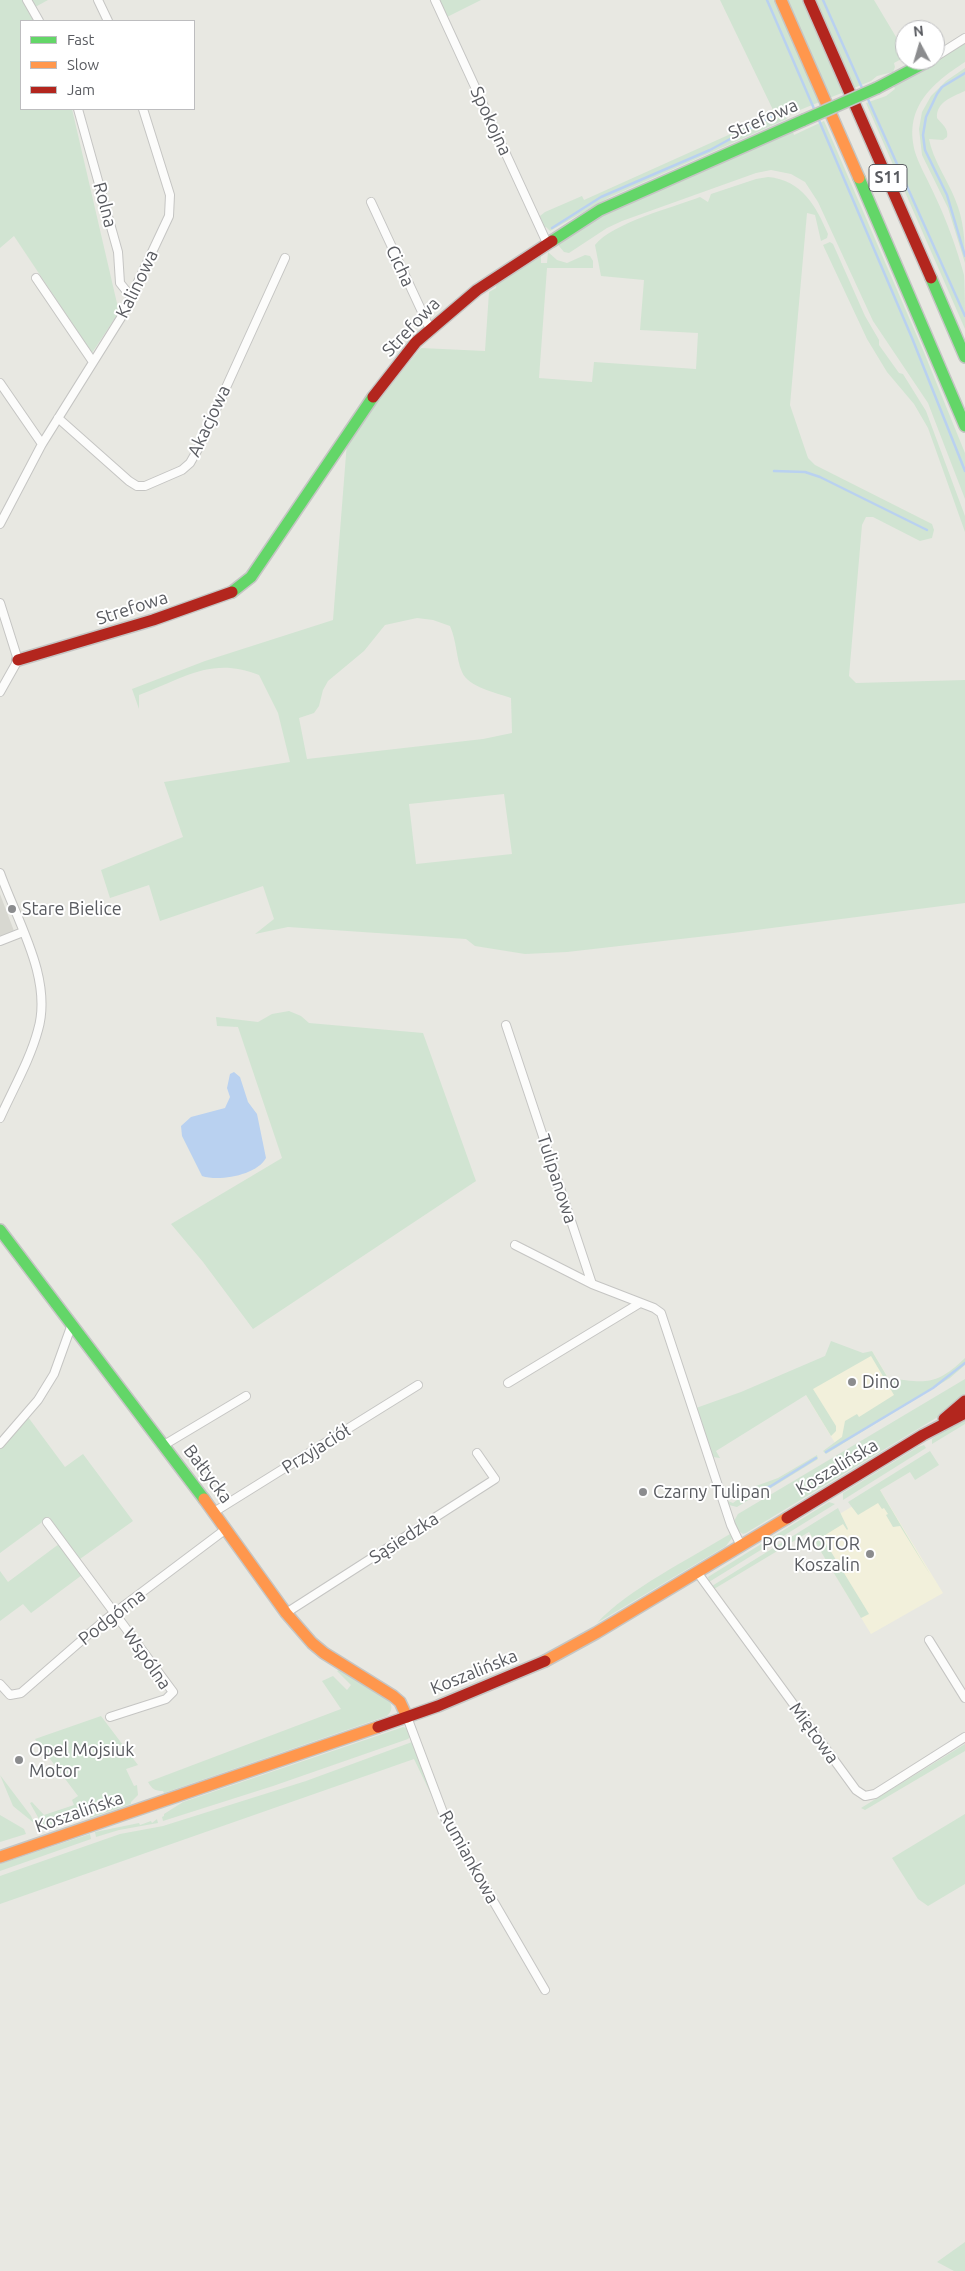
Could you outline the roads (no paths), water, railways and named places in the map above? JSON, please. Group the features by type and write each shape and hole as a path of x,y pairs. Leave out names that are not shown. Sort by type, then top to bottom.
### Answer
{"main road":[{"name":"S11","path":"781,0 914,303 965,426"},
{"name":"S11","path":"809,0 965,357"},
{"name":"Strefowa","path":"18,660 153,620 226,595 238,588 251,577 325,465 386,380 430,329 477,290 600,210 877,88 911,70"},
{"name":"Bałtycka","path":"0,1230 164,1445 286,1613 324,1653 400,1702 407,1717"},
{"name":"Koszalińska","path":"923,1435 965,1401"},
{"name":"Koszalińska","path":"0,1857 407,1717 487,1687 549,1659 741,1546 923,1435 965,1414"}],"street":[{"path":"27,0 37,20"},
{"path":"98,0 108,20"},
{"name":"Spokojna","path":"435,0 547,243"},
{"path":"945,51 965,38"},
{"name":"Rolna","path":"78,110 118,252 120,283 132,298"},
{"name":"Kalinowa","path":"0,524 42,444 132,298 166,224 170,206 170,195 143,110"},
{"name":"Cicha","path":"371,202 430,329"},
{"name":"Akacjowa","path":"58,418 137,486 145,486 182,470 190,463 198,449 285,258"},
{"path":"36,278 93,362"},
{"path":"0,383 42,444"},
{"path":"0,603 18,660 0,692"},
{"path":"0,873 42,984 43,1006 38,1030 0,1118"},
{"path":"0,942 23,932"},
{"name":"Tulipanowa","path":"506,1025 592,1284"},
{"path":"515,1245 592,1284 661,1313 731,1525 741,1546"},
{"path":"508,1383 640,1303"},
{"path":"0,1444 38,1400 54,1374 72,1324"},
{"name":"Przyjaciół","path":"214,1512 418,1385"},
{"path":"164,1445 246,1396"},
{"name":"Sąsiedzka","path":"286,1613 495,1479 477,1453"},
{"name":"Wspólna","path":"47,1522 173,1692 166,1699 110,1717"},
{"name":"Podgórna","path":"0,1684 10,1695 20,1692 115,1613 226,1529"},
{"name":"Miętowa","path":"697,1572 856,1790 865,1796 875,1794 965,1737"},
{"path":"929,1640 965,1698"},
{"name":"Rumiankowa","path":"407,1717 445,1818 545,1990"}],"water":[{"path":"234,1072 240,1077 248,1102 257,1114 266,1158 255,1169 246,1173 237,1176 209,1178 202,1176 182,1136 181,1126 191,1117 225,1108 230,1097 227,1088 230,1074"}],"waterway":[{"path":"767,0 815,111"},
{"path":"823,0 863,90"},
{"path":"965,73 942,87 937,94 926,117 923,135 925,150 947,195 965,256"},
{"path":"867,97 965,316"},
{"path":"552,228 601,197 710,150 787,108"},
{"path":"818,118 912,338 965,471"},
{"path":"774,471 805,472 820,477 927,530"},
{"path":"826,1452 933,1388 965,1363"},
{"path":"757,1492 771,1486 816,1458"}],"place":[{"name":"Stare Bielice","path":"12,909"},
{"name":"Dino","path":"852,1382"},
{"name":"Czarny Tulipan","path":"643,1492"},
{"name":"POLMOTOR Koszalin","path":"870,1554"},
{"name":"Opel Mojsiuk Motor","path":"19,1760"}]}
